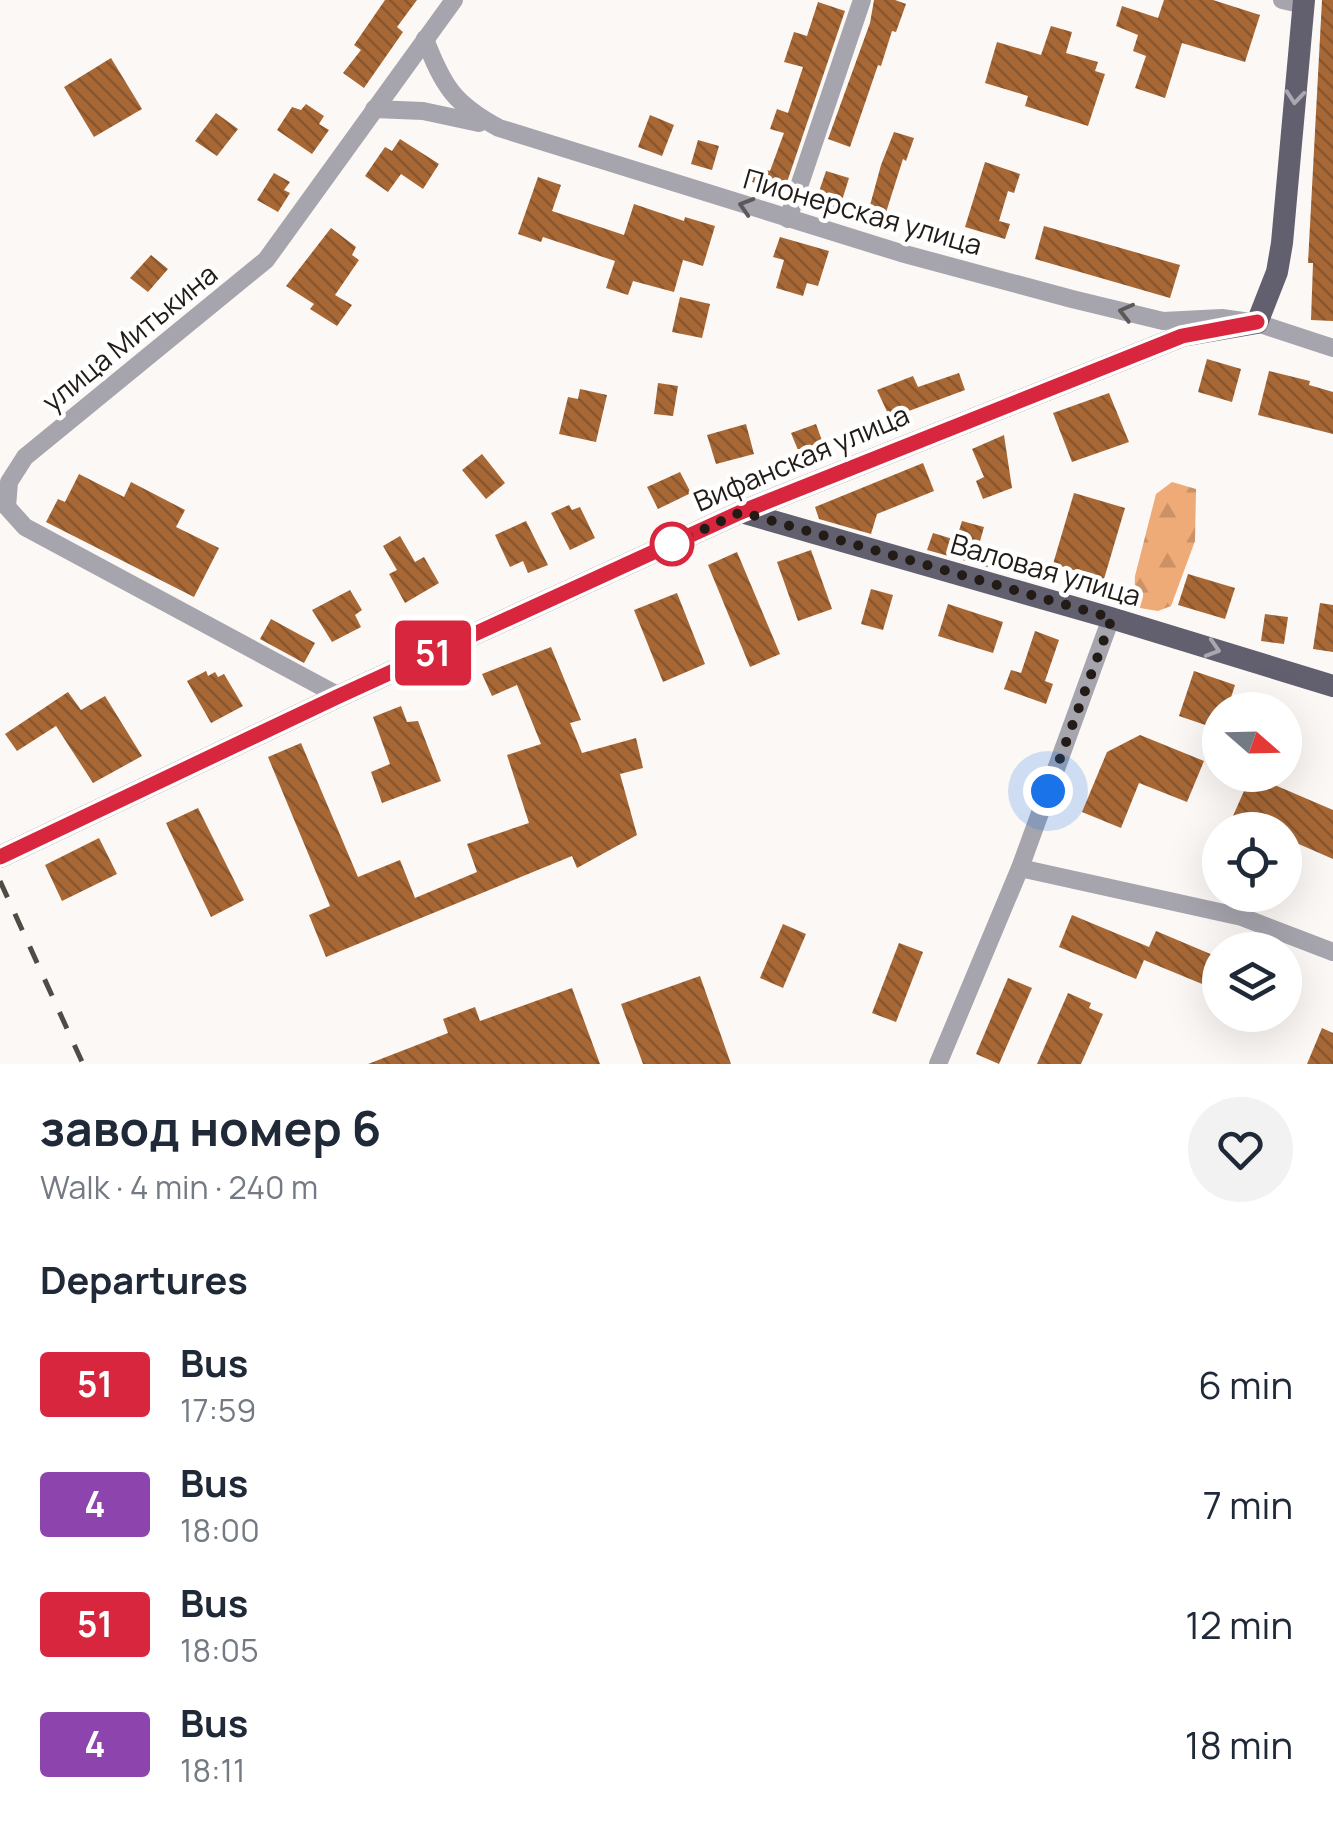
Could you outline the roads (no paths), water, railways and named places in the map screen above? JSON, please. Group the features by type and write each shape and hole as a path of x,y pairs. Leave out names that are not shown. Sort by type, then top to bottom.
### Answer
{"main road":[{"path":"1257,322 1278,272 1282,243 1297,2"},
{"name":"Вифанская улица","path":"0,857 741,512 1182,336 1257,322"},
{"name":"Валовая улица","path":"741,512 1333,686"}],"street":[{"name":"улица Митькина","path":"339,696 25,527 6,507 9,482 25,457 266,260 454,0"},
{"path":"788,219 862,0"},
{"name":"Пионерская улица","path":"425,39 440,78 450,92 469,112 499,128 901,253 1163,322 1222,318 1257,322 1333,348"},
{"path":"374,109 423,111 499,128"},
{"path":"938,1064 1020,868 1112,618"},
{"path":"1020,868 1242,917 1333,952"}],"railway":[{"path":"0,881 83,1064"}]}
